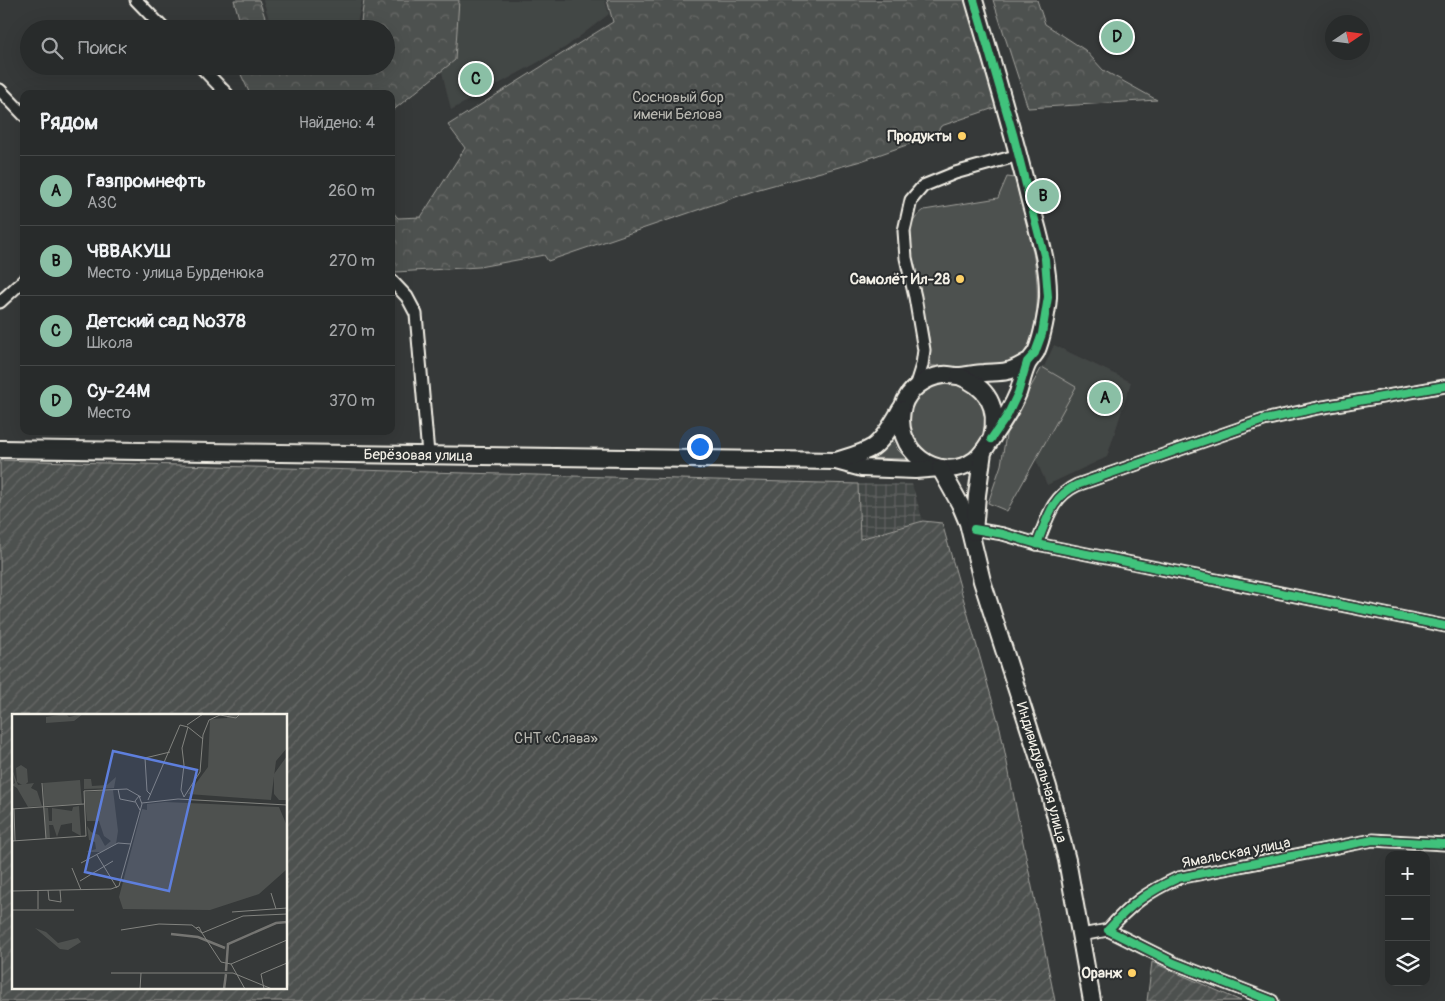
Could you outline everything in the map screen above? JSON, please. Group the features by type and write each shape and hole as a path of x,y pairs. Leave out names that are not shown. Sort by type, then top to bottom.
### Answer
{"main road":[{"path":"974,0 1019,156 1044,259 1048,297 1042,334 1035,353 1027,362 1008,371 958,376 943,375 928,379 915,387 904,405 901,418 902,432 907,445 916,456 927,464 940,468 964,466 974,460 1007,416 1027,362"},
{"path":"958,376 971,380 989,400 994,412 994,426 987,445"},
{"name":"Берёзовая улица","path":"836,461 874,446 904,405"},
{"name":"Индивидуальная улица","path":"974,549 974,529 987,445"},
{"name":"Берёзовая улица","path":"0,450 428,454 836,461 862,468 915,470 940,468"},
{"name":"Индивидуальная улица","path":"940,468 968,523 982,581 1048,787 1067,860 1092,1001"}],"street":[{"path":"136,0 155,20"},
{"path":"208,75 220,90"},
{"path":"0,90 20,111"},
{"path":"915,387 922,365 924,350 904,240 904,231 911,200 923,186 955,173 1019,156"},
{"path":"0,302 20,284"},
{"path":"395,284 407,297 416,314 428,454"},
{"path":"1037,544 1054,503 1067,490 1077,485 1264,420 1318,408 1445,386"},
{"path":"974,529 1003,534 1037,544 1445,626"},
{"name":"Ямальская улица","path":"1108,930 1126,910 1154,889 1178,878 1373,840 1445,844"},
{"path":"1081,935 1108,930 1174,963 1272,1001"}],"shaded area":[{"path":"263,0 362,0 358,20 269,20"},
{"path":"425,0 605,0 609,14 566,47 451,110"},
{"path":"1054,345 1131,382 1107,457 1047,485 1019,421"},
{"path":"858,484 912,484 923,521 860,539"}],"green space":[{"path":"234,0 259,0 266,20 240,20"},
{"path":"364,0 459,0 455,60 395,109 395,90 248,90 241,75 395,75 395,20 361,20"},
{"name":"Сосновый бор имени Белова","path":"607,0 968,0 1000,106 941,126 935,135 861,161 759,189 548,261 544,255 479,267 396,272 395,215 398,218 421,217 465,148 448,125 613,22"},
{"path":"993,0 1037,0 1045,24 1085,50 1103,70 1157,100 1028,108"},
{"path":"1007,177 1015,178 1036,274 1036,313 1029,345 1025,353 1018,360 1007,366 974,368 931,366 929,338 908,236 910,228 924,210 998,198"},
{"path":"1042,367 1076,387 1007,511 988,503 1001,465 1007,429"},
{"path":"947,382 962,385 974,394 983,406 986,421 983,436 974,448 962,457 947,460 932,457 920,448 911,436 908,421 911,406 920,394 932,385"},
{"path":"890,434 897,449 907,459 863,458"},
{"name":"СНТ «Слава»","path":"0,460 858,484 860,539 923,521 942,523 1000,728 1055,1001 0,1001"},
{"path":"1152,962 1241,1001 1147,1001"}],"cycle path":[{"path":"974,0 1013,134 1045,259 1048,297 1042,334 1035,353 1027,362 1018,393 1007,416 991,439"},
{"path":"1037,544 1051,510 1061,496 1077,485 1264,420 1318,408 1445,386"},
{"path":"974,529 1003,534 1037,544 1445,626"},
{"path":"1272,1001 1174,963 1108,930 1140,900 1178,878 1373,840 1445,844"}],"place":[{"name":"Су-24М","path":"1117,37"},
{"name":"Детский сад №378","path":"476,79"},
{"name":"Продукты","path":"962,136"},
{"name":"ЧВВАКУШ","path":"1043,196"},
{"name":"Самолёт Ил-28","path":"960,279"},
{"name":"Газпромнефть","path":"1105,398"},
{"name":"Оранж","path":"1132,973"}]}
